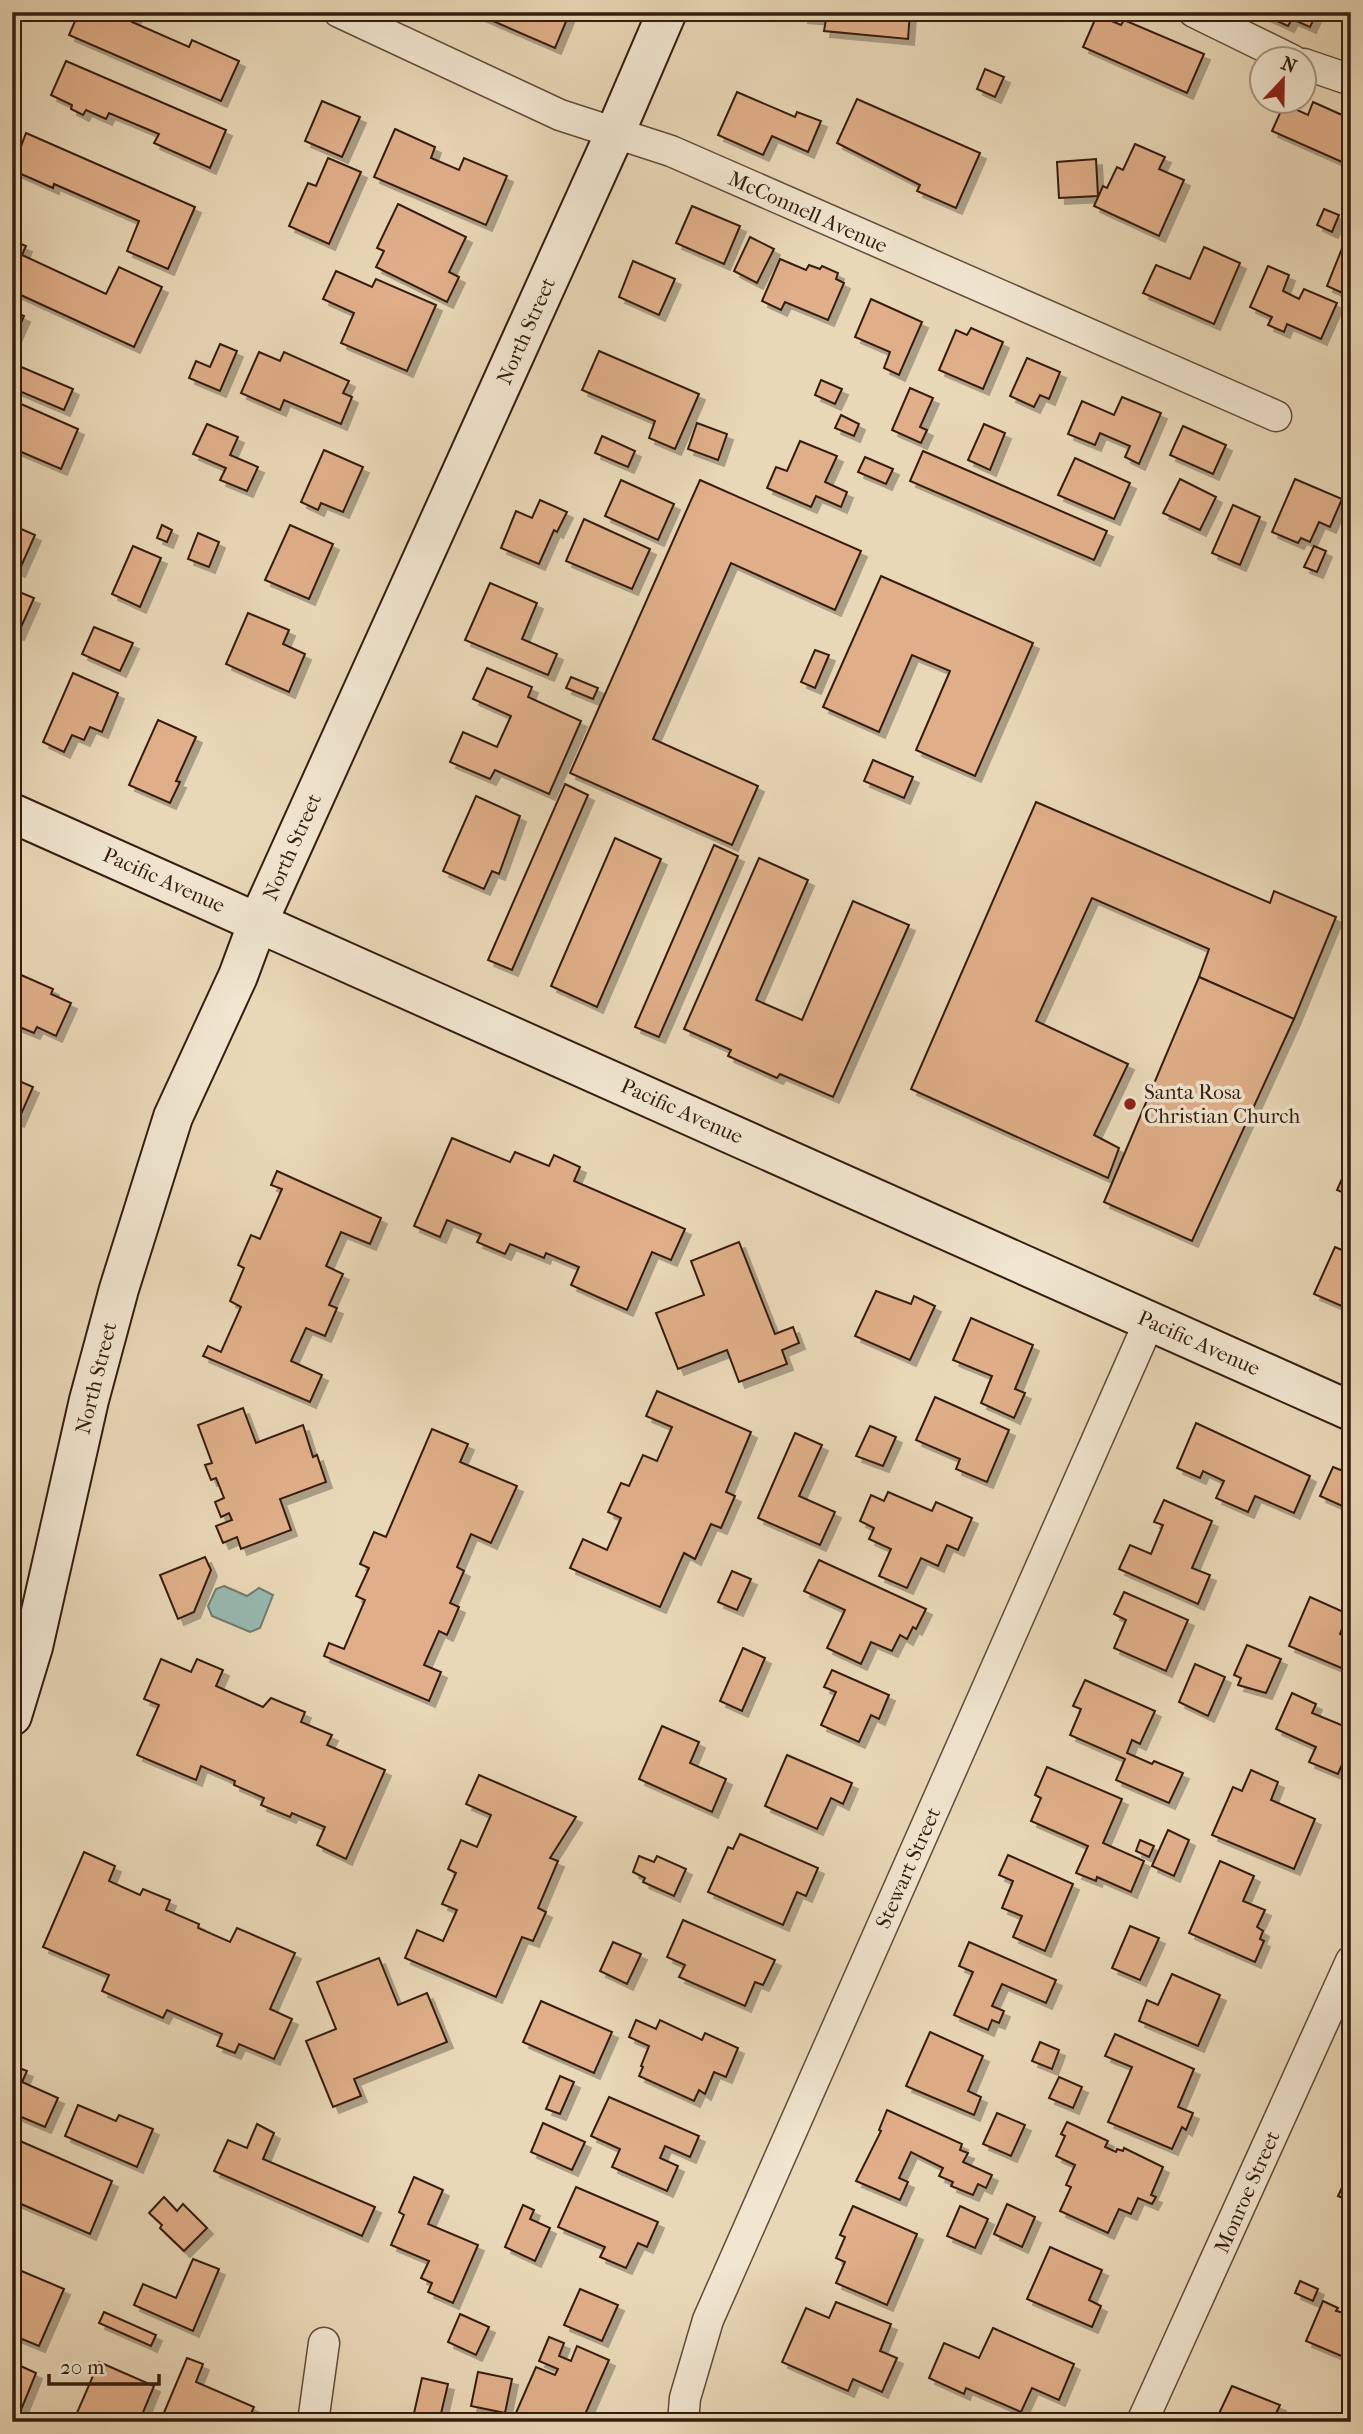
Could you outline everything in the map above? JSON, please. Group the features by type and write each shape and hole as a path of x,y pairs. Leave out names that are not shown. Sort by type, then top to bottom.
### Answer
{"main road":[{"name":"North Street","path":"12,1716 33,1647 89,1401 119,1289 173,1117 667,12"},
{"name":"Pacific Avenue","path":"12,813 1351,1410"}],"street":[{"name":"McConnell Avenue","path":"339,12 560,115 671,151 1276,416"},
{"path":"1194,12 1263,46"},
{"path":"1318,69 1351,80"},
{"name":"Stewart Street","path":"683,2422 685,2398 708,2320 1150,1320"},
{"name":"Monroe Street","path":"1142,2422 1342,2005 1351,1961"},
{"path":"313,2422 324,2343"}],"water":[{"path":"224,1586 247,1596 259,1588 273,1595 260,1628 250,1632 212,1616 208,1606 216,1589"}],"building":[{"path":"79,12 135,12 137,13 132,22 189,47 192,40 239,61 221,101 69,35"},
{"path":"480,12 570,12 555,48 479,15"},
{"path":"803,12 910,12 908,39 824,31 826,19 802,17"},
{"path":"1257,12 1317,12 1310,27 1292,19 1288,26"},
{"path":"1097,15 1121,25 1124,20 1204,54 1187,93 1083,47"},
{"path":"66,61 226,130 210,168 154,143 159,134 109,113 106,119 86,110 83,115 71,109 72,105 51,95"},
{"path":"985,69 1004,77 995,97 977,89"},
{"path":"737,92 795,117 797,112 821,121 808,152 772,136 763,155 718,135"},
{"path":"857,99 980,153 956,208 917,191 920,185 837,143"},
{"path":"322,101 360,117 342,157 305,141"},
{"path":"1318,104 1351,119 1351,166 1272,131 1279,116 1318,116"},
{"path":"395,129 435,147 431,158 459,170 464,158 507,176 486,225 374,177"},
{"path":"26,133 195,207 168,269 127,251 139,221 54,184 53,188 12,170"},
{"path":"1135,144 1165,157 1159,169 1184,180 1159,236 1094,206 1103,186 1107,188 1117,167 1123,170"},
{"path":"328,158 361,172 329,244 289,226 308,183 316,186"},
{"path":"1096,159 1098,196 1059,198 1057,162"},
{"path":"398,204 466,237 449,272 459,277 447,302 376,267 384,251 377,248"},
{"path":"692,206 740,226 724,264 676,243"},
{"path":"1324,209 1339,215 1332,232 1317,225"},
{"path":"750,237 774,249 757,283 734,271"},
{"path":"12,240 26,246 22,255 106,294 119,267 162,287 134,347 12,291"},
{"path":"1345,241 1351,243 1351,285 1347,295 1327,286"},
{"path":"1204,247 1240,263 1214,324 1143,293 1156,265 1190,279"},
{"path":"780,259 806,270 809,265 820,269 822,266 838,273 836,279 844,283 828,320 785,302 781,310 762,301"},
{"path":"633,261 675,279 659,315 619,297"},
{"path":"1268,266 1289,275 1283,291 1299,299 1304,289 1337,303 1321,339 1287,324 1284,332 1268,325 1272,317 1250,307"},
{"path":"336,271 372,287 376,279 436,305 407,371 341,343 354,313 323,299"},
{"path":"871,299 922,322 899,375 884,368 890,352 855,337"},
{"path":"12,311 24,316 12,343"},
{"path":"971,328 1003,342 983,389 939,370 956,330 967,335"},
{"path":"220,344 237,351 220,391 189,378 196,361 210,367"},
{"path":"599,351 699,394 675,449 649,438 655,421 582,390"},
{"path":"259,352 280,361 284,352 349,381 343,393 352,397 341,424 284,400 280,410 241,393"},
{"path":"1027,358 1060,372 1049,399 1040,395 1034,407 1010,396"},
{"path":"19,366 73,389 64,410 12,388"},
{"path":"821,380 842,389 835,404 815,395"},
{"path":"910,388 933,398 920,427 927,430 921,443 892,430"},
{"path":"1122,397 1161,413 1139,464 1125,457 1130,446 1100,433 1095,445 1068,434 1082,401 1114,415"},
{"path":"12,400 78,429 61,469 12,448"},
{"path":"841,415 859,424 854,436 835,428"},
{"path":"697,423 727,434 718,460 688,449"},
{"path":"207,424 238,437 230,455 258,467 247,491 220,480 226,468 193,454"},
{"path":"984,424 1005,433 990,470 968,460"},
{"path":"1183,426 1226,445 1213,474 1170,455"},
{"path":"602,436 635,451 628,467 595,453"},
{"path":"800,441 837,456 825,482 847,492 841,507 816,496 811,507 767,488 776,467 787,471"},
{"path":"324,450 363,467 343,512 321,503 318,510 301,502"},
{"path":"923,451 1107,531 1094,560 910,481"},
{"path":"865,457 893,469 886,484 858,472"},
{"path":"1075,458 1130,483 1114,519 1058,495"},
{"path":"1180,479 1216,497 1200,530 1163,513"},
{"path":"1295,479 1342,499 1330,527 1319,522 1310,542 1301,538 1298,543 1272,532"},
{"path":"621,480 674,504 658,540 605,516"},
{"path":"700,480 861,551 835,610 731,563 653,739 758,786 732,845 570,773"},
{"path":"540,500 567,512 557,532 554,530 539,564 501,548 516,511 532,518"},
{"path":"1233,505 1260,517 1240,565 1212,553"},
{"path":"584,519 650,549 632,589 566,561"},
{"path":"12,525 35,535 19,571 12,568"},
{"path":"162,525 172,530 167,542 157,538"},
{"path":"290,525 333,544 309,599 265,580"},
{"path":"198,533 219,542 209,567 188,559"},
{"path":"133,546 161,558 140,607 112,594"},
{"path":"1314,546 1326,551 1317,572 1304,567"},
{"path":"881,576 1033,643 975,776 916,750 950,671 912,655 879,732 823,707"},
{"path":"490,583 537,603 522,639 557,654 548,675 465,640"},
{"path":"12,589 34,598 18,634 12,632"},
{"path":"248,613 289,630 283,644 305,654 289,692 226,664"},
{"path":"94,627 133,643 120,671 82,654"},
{"path":"815,650 829,655 815,688 801,682"},
{"path":"487,668 532,687 528,697 581,721 549,794 495,770 490,779 450,762 463,732 497,747 511,716 473,699"},
{"path":"73,673 118,693 102,732 90,727 84,740 72,735 64,752 43,742"},
{"path":"571,677 598,688 593,699 566,688"},
{"path":"158,720 196,737 176,781 180,782 170,803 129,785"},
{"path":"873,760 913,777 904,798 864,781"},
{"path":"565,784 588,795 512,970 488,960"},
{"path":"476,796 520,816 499,874 492,871 484,889 443,871"},
{"path":"1036,802 1270,903 1274,891 1336,917 1294,1019 1199,977 1209,949 1092,898 1036,1021 1128,1064 1094,1135 1119,1148 1108,1178 911,1089"},
{"path":"615,838 661,859 597,1007 551,986"},
{"path":"714,845 738,856 659,1037 635,1027"},
{"path":"759,858 808,880 756,1000 802,1020 853,901 909,925 833,1097 780,1074 777,1078 728,1056 731,1050 684,1029"},
{"path":"12,971 53,989 51,994 71,1003 56,1036 37,1027 34,1033 12,1024"},
{"path":"1199,977 1294,1019 1192,1241 1104,1202"},
{"path":"12,1078 33,1087 18,1121 12,1118"},
{"path":"452,1138 510,1162 515,1152 549,1166 554,1155 580,1167 574,1181 685,1229 671,1260 652,1252 627,1310 571,1285 579,1267 546,1253 544,1258 510,1244 505,1254 477,1242 481,1234 447,1220 440,1237 414,1226"},
{"path":"1351,1159 1351,1196 1337,1190"},
{"path":"277,1171 381,1218 370,1244 341,1232 326,1266 343,1274 329,1305 337,1308 325,1336 306,1328 291,1361 322,1375 310,1402 203,1356 208,1346 221,1352 241,1307 230,1301 244,1268 238,1265 251,1235 260,1239 282,1189 271,1185"},
{"path":"1351,1204 1351,1227 1342,1223"},
{"path":"739,1242 775,1334 793,1327 799,1343 782,1350 787,1364 739,1382 727,1350 678,1369 656,1313 704,1295 691,1261"},
{"path":"1335,1247 1351,1254 1351,1310 1314,1294"},
{"path":"876,1291 911,1304 914,1296 935,1306 910,1360 855,1336"},
{"path":"971,1318 1033,1345 1015,1389 1025,1393 1014,1418 981,1403 992,1376 953,1360"},
{"path":"657,1391 751,1432 726,1492 735,1496 721,1528 711,1524 695,1559 684,1553 660,1607 570,1568 583,1539 607,1550 621,1518 608,1512 621,1483 629,1486 643,1455 657,1461 672,1427 646,1416"},
{"path":"935,1397 1009,1430 987,1482 956,1469 960,1459 916,1440"},
{"path":"243,1408 256,1443 303,1425 313,1457 317,1455 326,1482 280,1499 291,1530 241,1549 237,1537 223,1543 216,1526 232,1520 229,1513 221,1517 215,1502 224,1498 216,1478 211,1480 205,1465 212,1463 198,1425"},
{"path":"1196,1423 1310,1476 1294,1513 1255,1496 1248,1512 1216,1498 1224,1481 1203,1471 1200,1478 1177,1468"},
{"path":"870,1426 896,1437 883,1466 856,1456"},
{"path":"432,1429 468,1444 460,1462 517,1486 491,1543 471,1534 457,1567 464,1571 450,1603 459,1607 447,1635 439,1631 424,1665 441,1672 429,1701 324,1656 329,1643 344,1649 365,1600 356,1596 369,1568 360,1564 374,1532 386,1537"},
{"path":"795,1433 822,1445 799,1496 835,1512 820,1545 758,1518"},
{"path":"1333,1467 1351,1474 1349,1509 1320,1496"},
{"path":"888,1492 932,1511 936,1502 972,1518 958,1550 947,1545 938,1566 921,1558 907,1588 879,1576 891,1549 869,1539 874,1528 860,1521 871,1495 884,1501"},
{"path":"1164,1500 1212,1521 1192,1568 1210,1575 1198,1604 1119,1569 1130,1545 1151,1554 1163,1525 1154,1522"},
{"path":"205,1557 211,1570 194,1612 178,1619 160,1575"},
{"path":"819,1560 926,1609 916,1629 913,1627 907,1639 900,1635 892,1651 871,1642 861,1664 827,1648 845,1610 804,1591"},
{"path":"732,1571 751,1579 737,1610 718,1602"},
{"path":"1124,1592 1188,1620 1166,1671 1114,1648 1126,1620 1114,1614"},
{"path":"1310,1597 1348,1614 1340,1634 1351,1639 1351,1672 1289,1646"},
{"path":"1247,1645 1281,1659 1266,1693 1238,1685 1241,1678 1234,1675"},
{"path":"743,1648 765,1658 742,1711 720,1701"},
{"path":"161,1659 191,1672 197,1659 223,1670 216,1686 263,1707 271,1698 305,1712 301,1722 332,1735 327,1745 385,1770 346,1859 317,1845 325,1827 292,1813 290,1817 261,1805 264,1798 234,1785 235,1781 201,1766 196,1780 137,1755 159,1705 144,1699"},
{"path":"1195,1664 1225,1677 1208,1716 1179,1702"},
{"path":"832,1670 889,1695 879,1719 871,1715 859,1742 821,1725 836,1692 824,1687"},
{"path":"1085,1680 1155,1711 1140,1744 1132,1740 1127,1753 1183,1773 1169,1803 1116,1780 1125,1759 1070,1735 1081,1709 1073,1706"},
{"path":"1292,1693 1316,1704 1312,1713 1351,1729 1351,1765 1343,1762 1338,1774 1309,1762 1316,1747 1276,1729"},
{"path":"662,1726 699,1742 690,1763 726,1779 712,1812 639,1779"},
{"path":"787,1755 852,1783 843,1804 831,1798 817,1829 765,1806"},
{"path":"1047,1767 1122,1799 1103,1843 1144,1861 1131,1892 1097,1877 1096,1881 1076,1873 1088,1846 1031,1821 1041,1798 1035,1795"},
{"path":"1251,1770 1278,1782 1271,1800 1315,1819 1294,1869 1212,1835 1233,1787 1242,1791"},
{"path":"479,1775 576,1817 550,1858 558,1861 538,1908 546,1912 533,1941 522,1937 496,1997 405,1958 417,1930 443,1941 457,1910 442,1904 456,1873 448,1869 461,1840 477,1847 491,1815 466,1804"},
{"path":"1168,1830 1189,1840 1174,1876 1152,1866"},
{"path":"740,1834 818,1868 806,1896 797,1892 783,1925 708,1892 728,1847 733,1849"},
{"path":"1140,1840 1154,1846 1149,1857 1136,1851"},
{"path":"84,1852 115,1866 109,1881 140,1895 143,1889 170,1900 166,1910 199,1924 198,1928 230,1942 237,1928 295,1953 270,2009 292,2019 274,2059 239,2044 235,2053 217,2046 222,2034 167,2010 163,2018 102,1991 109,1975 43,1947"},
{"path":"1008,1855 1073,1884 1045,1951 1013,1937 1022,1916 1002,1908 1013,1881 999,1875"},
{"path":"639,1856 654,1862 657,1856 686,1869 674,1896 643,1882 645,1878 633,1872"},
{"path":"1220,1861 1254,1876 1243,1901 1265,1910 1257,1927 1263,1931 1260,1939 1264,1941 1255,1962 1189,1933"},
{"path":"683,1920 775,1960 763,1985 755,1982 745,2006 679,1977 685,1965 667,1957"},
{"path":"1130,1926 1159,1938 1140,1980 1112,1968"},
{"path":"613,1942 641,1954 627,1984 600,1971"},
{"path":"969,1942 1056,1980 1046,2003 1002,1984 992,2006 1004,2011 999,2023 992,2020 988,2030 954,2015 973,1972 959,1966"},
{"path":"379,1958 398,2005 427,1993 447,2042 354,2079 361,2096 333,2107 306,2041 336,2029 317,1982"},
{"path":"1172,1974 1220,1995 1198,2046 1139,2021 1147,2000 1158,2005"},
{"path":"541,2001 612,2032 594,2073 523,2042"},
{"path":"636,2020 656,2029 660,2020 702,2040 705,2033 738,2048 726,2077 714,2072 705,2094 699,2090 694,2101 639,2076 649,2046 629,2037"},
{"path":"930,2032 983,2056 968,2091 981,2097 974,2115 906,2086"},
{"path":"1115,2034 1194,2069 1178,2107 1193,2113 1186,2130 1182,2127 1172,2149 1108,2122 1132,2067 1105,2056"},
{"path":"1040,2042 1059,2050 1052,2069 1032,2061"},
{"path":"12,2065 27,2071 22,2082 58,2098 45,2127 12,2113"},
{"path":"560,2076 574,2082 560,2114 546,2109"},
{"path":"1059,2077 1082,2087 1073,2108 1049,2098"},
{"path":"609,2097 699,2136 690,2157 665,2146 660,2158 678,2166 667,2191 612,2167 620,2149 591,2136"},
{"path":"78,2105 116,2121 119,2115 153,2129 137,2167 65,2136"},
{"path":"887,2110 962,2144 960,2150 968,2153 963,2162 992,2175 986,2188 978,2184 973,2195 951,2186 953,2182 939,2176 943,2168 911,2152 899,2178 908,2182 900,2200 856,2181 881,2131 879,2130"},
{"path":"997,2113 1025,2125 1011,2156 983,2144"},
{"path":"1067,2122 1108,2141 1105,2147 1116,2152 1117,2149 1123,2151 1124,2148 1163,2167 1151,2195 1156,2197 1152,2204 1138,2198 1131,2214 1119,2209 1108,2233 1060,2211 1071,2187 1066,2185 1075,2165 1056,2156 1065,2136 1061,2134"},
{"path":"543,2123 585,2142 572,2170 531,2152"},
{"path":"257,2124 274,2133 263,2159 375,2207 362,2236 214,2171 228,2140 247,2148"},
{"path":"20,2141 112,2181 90,2234 12,2200 12,2146 17,2148"},
{"path":"1351,2169 1351,2202 1338,2196"},
{"path":"414,2177 443,2190 428,2224 478,2245 453,2303 428,2292 432,2283 421,2278 429,2261 391,2245 404,2215 399,2212"},
{"path":"576,2187 658,2222 647,2247 638,2243 626,2268 600,2257 605,2247 558,2227"},
{"path":"164,2197 177,2211 183,2204 207,2228 184,2251 149,2213"},
{"path":"1007,2204 1035,2217 1022,2247 994,2234"},
{"path":"523,2205 534,2210 530,2219 550,2228 535,2261 505,2247"},
{"path":"853,2206 917,2234 887,2305 836,2283 845,2262 836,2258 845,2237 840,2235"},
{"path":"960,2206 988,2219 975,2248 947,2236"},
{"path":"1050,2247 1102,2270 1089,2300 1101,2306 1092,2327 1027,2299"},
{"path":"193,2259 219,2269 193,2331 134,2305 143,2284 176,2298"},
{"path":"12,2267 64,2289 39,2346 12,2335"},
{"path":"1300,2281 1318,2289 1313,2301 1295,2293"},
{"path":"580,2289 618,2305 602,2341 564,2325"},
{"path":"1323,2301 1338,2308 1336,2311 1351,2315 1351,2360 1306,2341"},
{"path":"836,2302 891,2324 880,2351 897,2358 882,2392 853,2379 848,2391 782,2362 806,2308 829,2318"},
{"path":"104,2312 156,2335 151,2346 99,2323"},
{"path":"460,2314 489,2327 476,2355 448,2342"},
{"path":"993,2328 1074,2364 1059,2400 1032,2388 1021,2412 966,2388 964,2394 929,2378 944,2343 979,2358"},
{"path":"549,2337 564,2343 559,2356 571,2361 577,2346 609,2360 583,2419 576,2416 574,2422 512,2422 536,2367 555,2375 558,2369 539,2361"},
{"path":"187,2358 203,2364 196,2382 254,2407 247,2422 160,2422"},
{"path":"12,2362 36,2373 21,2410 12,2406"},
{"path":"99,2362 154,2386 139,2422 124,2418 122,2422 73,2422"},
{"path":"478,2372 512,2379 505,2413 471,2406"},
{"path":"422,2378 448,2384 439,2422 412,2422"},
{"path":"1232,2386 1280,2405 1272,2422 1215,2422"}],"place":[{"name":"Santa Rosa Christian Church","path":"1130,1104"}]}
